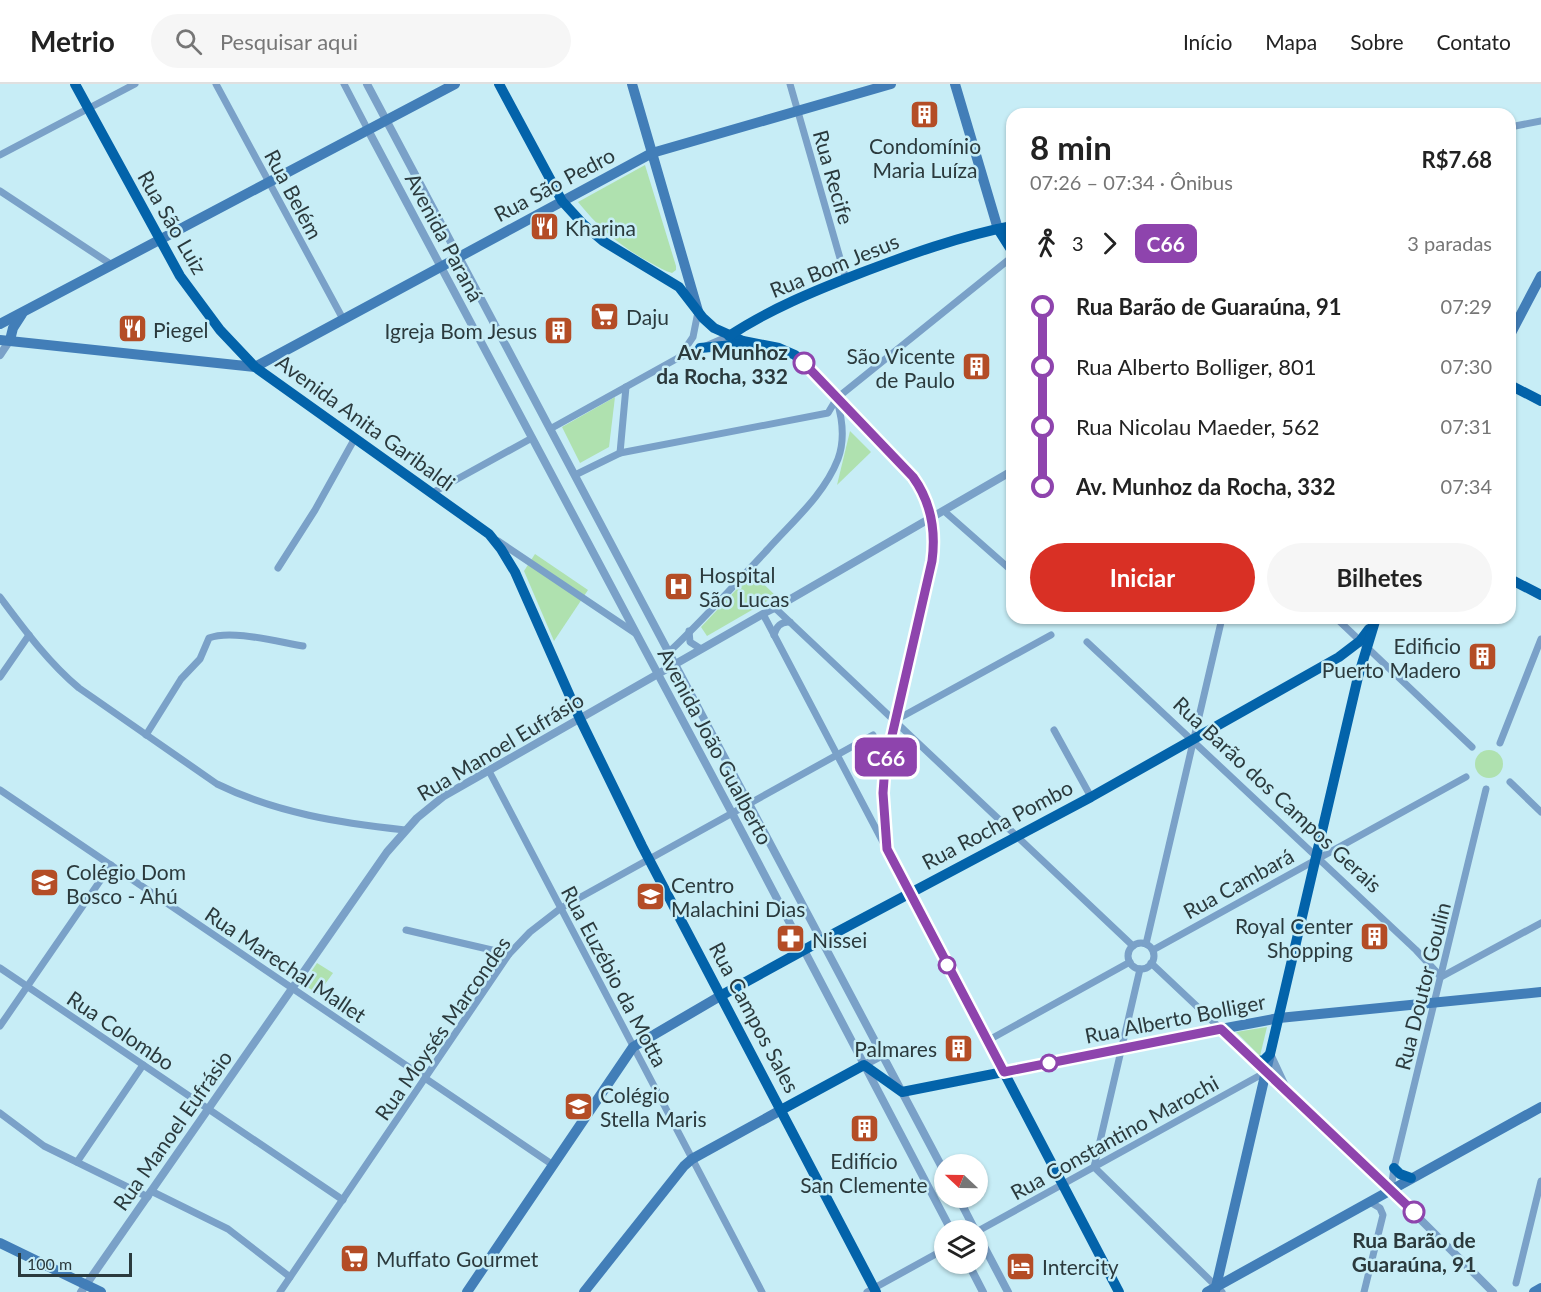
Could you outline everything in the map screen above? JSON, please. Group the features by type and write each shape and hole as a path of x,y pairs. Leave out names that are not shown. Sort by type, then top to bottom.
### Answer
{"main road":[{"name":"Rua São Luiz","path":"75,84 180,276 207,314 255,367"},
{"path":"0,324 455,84"},
{"path":"499,84 562,201 583,224 603,241 679,287 714,328 729,336 754,344 779,348 795,355 913,477 926,497 934,540 932,561 886,758 883,793 887,849 1119,1292"},
{"path":"632,84 698,312"},
{"name":"Rua São Pedro","path":"255,367 652,153 891,84"},
{"path":"955,84 998,229 1006,242"},
{"name":"Rua Bom Jesus","path":"729,336 758,318 846,279 918,252 1006,227"},
{"path":"1516,324 1541,276"},
{"path":"5,340 24,311"},
{"name":"Avenida Anita Garibaldi","path":"5,340 255,367 489,534"},
{"path":"700,348 754,344"},
{"path":"1516,388 1541,401"},
{"name":"Rua Campos Sales","path":"489,534 515,572 580,718 649,859 722,995 873,1291"},
{"path":"1516,582 1541,595"},
{"name":"Rua Rocha Pombo","path":"466,1292 633,1047 722,995 909,892 1091,797 1364,644 1373,624"},
{"path":"1215,1291 1317,859 1364,644"},
{"path":"1339,657 1353,662 1358,677"},
{"name":"Rua Alberto Bolliger","path":"902,1092 1279,1018 1541,992"},
{"path":"1230,1038 1233,1031 1241,1025"},
{"path":"1221,1029 1255,1062 1264,1060 1270,1054"},
{"path":"584,1292 692,1159 864,1065 902,1092"},
{"path":"1215,1291 1541,1107"},
{"path":"1394,1168 1400,1174 1412,1178"},
{"path":"0,1243 83,1288 101,1292"},
{"path":"1534,1292 1541,1288"}],"street":[{"path":"0,155 135,84"},
{"name":"Rua Belém","path":"216,84 343,319"},
{"name":"Avenida Paraná","path":"344,84 532,438"},
{"name":"Avenida Paraná","path":"367,84 550,429"},
{"name":"Rua Recife","path":"790,84 846,279"},
{"path":"1516,126 1541,121"},
{"path":"0,191 112,265"},
{"path":"575,475 620,453 828,413 837,398 1006,262"},
{"name":"Rua Bom Jesus","path":"678,358 693,337 698,312"},
{"name":"Rua Bom Jesus","path":"550,429 678,358 729,336"},
{"path":"0,355 5,340"},
{"path":"620,453 626,387"},
{"path":"669,651 810,503 826,482 839,457 842,441 843,427 837,398"},
{"name":"Avenida João Gualberto","path":"550,429 750,802 864,1065 946,1220"},
{"path":"278,568 315,510 355,438"},
{"path":"432,493 532,438"},
{"name":"Avenida João Gualberto","path":"532,438 732,813 883,1055 935,1154"},
{"name":"Rua Manoel Eufrásio","path":"83,1288 387,852 405,830 438,801 1006,475"},
{"path":"944,511 1006,566"},
{"name":"Avenida Anita Garibaldi","path":"489,534 635,633"},
{"path":"0,597 64,676 217,784 250,798 322,818 405,830"},
{"path":"775,608 1133,946"},
{"path":"763,614 887,849"},
{"path":"774,635 781,623 790,622"},
{"path":"1146,944 1221,624"},
{"path":"1342,624 1472,747"},
{"path":"689,631 690,642 701,649"},
{"path":"146,735 181,679 200,659 209,638 230,634 303,646"},
{"path":"0,677 29,635"},
{"path":"894,721 1051,635"},
{"path":"1500,742 1541,639"},
{"name":"Rua Barão dos Campos Gerais","path":"1087,642 1416,950 1441,977"},
{"path":"1054,730 1091,797"},
{"name":"Rua Moysés Marcondes","path":"280,1292 509,954 530,932 561,908 873,735"},
{"name":"Rua Euzébio da Motta","path":"489,771 762,1292"},
{"name":"Rua Cambará","path":"1153,950 1466,777"},
{"path":"1510,782 1541,812"},
{"name":"Rua Doutor Goulin","path":"1391,1190 1394,1168 1486,789"},
{"name":"Rua Marechal Mallet","path":"0,790 553,1165"},
{"path":"0,1026 111,865"},
{"path":"1441,977 1541,923"},
{"path":"406,930 509,954"},
{"path":"1140,969 1130,962 1128,955 1133,946 1139,943 1146,944 1153,950 1154,957 1151,963 1140,969 1094,1167 1215,1291"},
{"path":"987,1041 1130,962"},
{"path":"1151,963 1221,1029"},
{"name":"Rua Colombo","path":"0,968 342,1200"},
{"path":"1270,1054 1281,1080 1301,1105"},
{"path":"864,1065 883,1055"},
{"path":"1255,1062 1391,1190 1493,1292"},
{"path":"77,1162 142,1065"},
{"name":"Rua Constantino Marochi","path":"988,1226 1266,1072"},
{"path":"0,1113 37,1142 228,1229 290,1277"},
{"path":"1516,1283 1541,1181"},
{"path":"1364,1292 1383,1215 1380,1208 1370,1202"},
{"path":"988,1253 1008,1292"},
{"path":"873,1291 934,1255"},
{"path":"974,1274 983,1292"}],"green space":[{"path":"645,165 676,266 676,270 672,273 620,244 578,202"},
{"path":"615,397 609,447 580,463 562,427"},
{"path":"850,431 871,452 837,485"},
{"path":"535,554 588,590 554,641 524,571"},
{"path":"752,573 776,596 707,636 701,627"},
{"path":"1489,750 1499,754 1503,764 1499,774 1489,778 1479,774 1475,764 1479,754"},
{"path":"317,963 333,973 318,994 303,984"},
{"path":"1267,1027 1260,1056 1236,1032"}],"bus line":[{"name":"C66","path":"804,363 913,477 922,490 929,507 934,550 885,766 883,806 887,849 1004,1072 1221,1029 1414,1212"}],"place":[{"name":"Condomínio Maria Luíza","path":"925,114"},
{"name":"Kharina","path":"544,227"},
{"name":"Daju","path":"605,316"},
{"name":"Piegel","path":"132,329"},
{"name":"Igreja Bom Jesus","path":"558,330"},
{"name":"Av. Munhoz da Rocha, 332","path":"804,363"},
{"name":"São Vicente de Paulo","path":"976,367"},
{"name":"Hospital São Lucas","path":"678,586"},
{"name":"Edificio Puerto Madero","path":"1482,657"},
{"name":"Colégio Dom Bosco - Ahú","path":"45,883"},
{"name":"Centro Malachini Dias","path":"650,896"},
{"name":"Royal Center Shopping","path":"1374,937"},
{"name":"Nissei","path":"791,939"},
{"name":"Palmares","path":"958,1048"},
{"name":"Colégio Stella Maris","path":"579,1106"},
{"name":"Edifício San Clemente","path":"864,1129"},
{"name":"Rua Barão de Guaraúna, 91","path":"1414,1212"},
{"name":"Muffato Gourmet","path":"355,1258"},
{"name":"Intercity","path":"1021,1266"}]}
